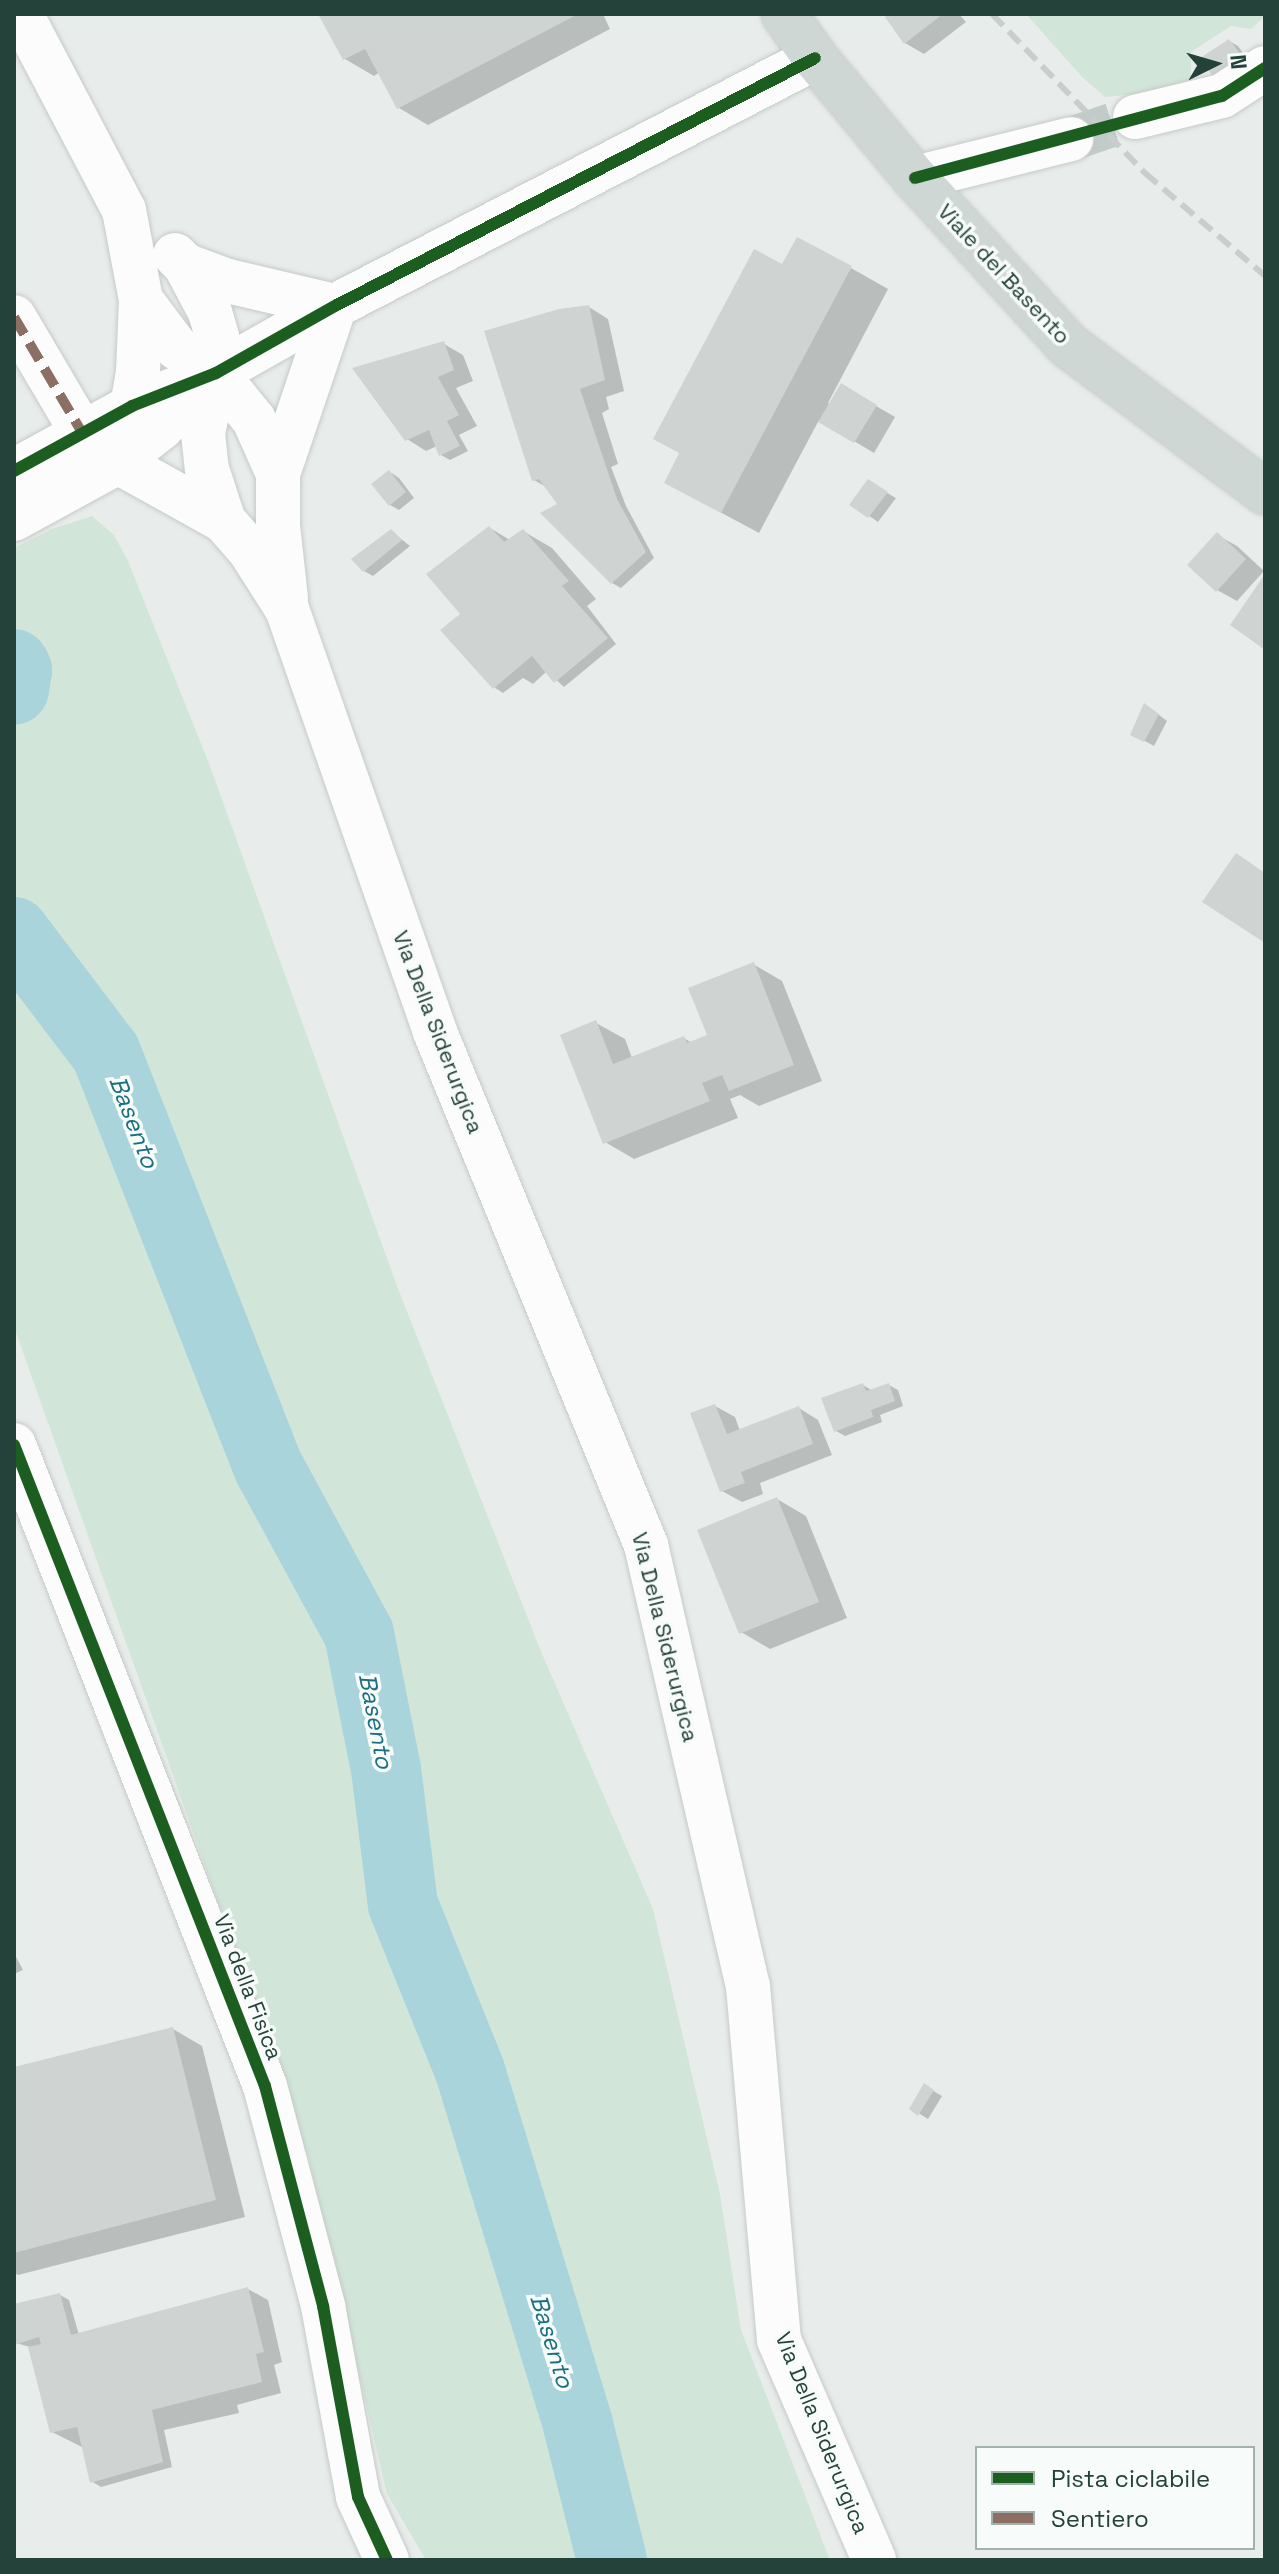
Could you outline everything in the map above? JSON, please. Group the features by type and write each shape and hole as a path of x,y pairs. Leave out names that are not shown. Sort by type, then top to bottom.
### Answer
{"main road":[{"name":"Viale del Basento","path":"784,14 815,58 915,178 1069,346 1265,492"}],"street":[{"name":"Via Della Siderurgica","path":"21,14 124,210 141,300 138,372 132,406"},
{"path":"24,466 132,406 216,373 335,306 815,58"},
{"path":"1135,117 1222,96 1265,68"},
{"path":"915,178 1071,139"},
{"name":"Via Della Siderurgica","path":"124,210 185,265 210,312 217,336 216,373 203,433 207,469 224,521"},
{"name":"Via Della Siderurgica","path":"185,265 228,281 335,306 278,474 278,526 287,609 435,1032 646,1545 748,1986 779,2340 874,2560"},
{"name":"Via Della Siderurgica","path":"141,300 177,348 216,373 254,420 278,474"},
{"path":"14,317 83,434"},
{"path":"14,519 118,462 161,428 216,373"},
{"name":"Via Della Siderurgica","path":"118,462 224,521 250,551 287,609"},
{"name":"Via della Fisica","path":"14,1445 265,2086 323,2306 358,2497 387,2560"}],"green space":[{"path":"1026,14 1265,16 1251,29 1231,26 1191,52 1191,80 1146,93 1105,97 1082,77"},
{"path":"92,516 114,535 128,561 210,766 397,1286 540,1649 653,1909 720,2194 741,2330 830,2560 426,2560 387,2494 309,2159 14,1327 14,548 52,529"}],"building":[{"path":"318,14 578,14 397,109 365,49 343,60"},
{"path":"889,14 943,14 904,44 885,17"},
{"path":"1229,39 1243,58 1214,78 1200,58"},
{"path":"797,237 852,266 721,513 664,483 679,453 653,439 754,249 782,264"},
{"path":"589,305 605,380 580,389 617,499 646,552 611,584 540,513 557,504 539,479 532,481 484,331 559,309"},
{"path":"444,341 454,370 438,377 459,415 447,421 460,446 439,456 429,430 405,441 352,368"},
{"path":"841,383 877,405 854,443 818,422"},
{"path":"389,470 406,492 389,506 371,484"},
{"path":"868,479 888,492 868,518 849,505"},
{"path":"489,526 504,542 523,529 569,581 562,586 608,638 554,683 532,656 493,689 440,630 460,614 426,574"},
{"path":"391,529 402,540 363,572 351,559"},
{"path":"1217,532 1246,559 1216,592 1187,565"},
{"path":"1265,574 1265,650 1230,625"},
{"path":"1144,703 1159,714 1144,742 1130,735"},
{"path":"1236,853 1265,873 1265,943 1202,902"},
{"path":"754,962 794,1065 729,1091 722,1075 702,1083 710,1101 603,1144 560,1035 596,1020 613,1064 684,1036 687,1043 707,1035 688,988"},
{"path":"863,1383 866,1391 889,1383 895,1401 871,1410 873,1417 834,1432 821,1398"},
{"path":"715,1404 727,1434 799,1406 813,1444 741,1472 745,1483 720,1492 690,1413"},
{"path":"777,1497 819,1602 739,1634 697,1530"},
{"path":"173,2027 216,2200 14,2253 14,2067"},
{"path":"924,2083 934,2090 918,2116 909,2109"},
{"path":"248,2287 264,2352 256,2354 262,2382 152,2410 163,2462 90,2483 77,2427 50,2433 28,2347 41,2344 39,2337 14,2345 14,2304 60,2293 71,2335"}],"waterway":[{"name":"Basento","path":"14,664 17,670 14,690"},
{"name":"Basento","path":"14,932 106,1053 269,1468 359,1634 386,1769 403,1905 470,2071 578,2425 612,2560"}],"tunnel":[{"path":"1071,139 1135,117"}],"railway":[{"path":"992,14 1145,173 1265,276"}],"marked path":[{"path":"14,317 83,434"}],"cycle path":[{"path":"14,471 132,406 216,373 335,306 815,58"},
{"path":"915,178 1222,96 1265,68"},
{"path":"14,1445 265,2086 323,2306 358,2497 387,2560"}]}
